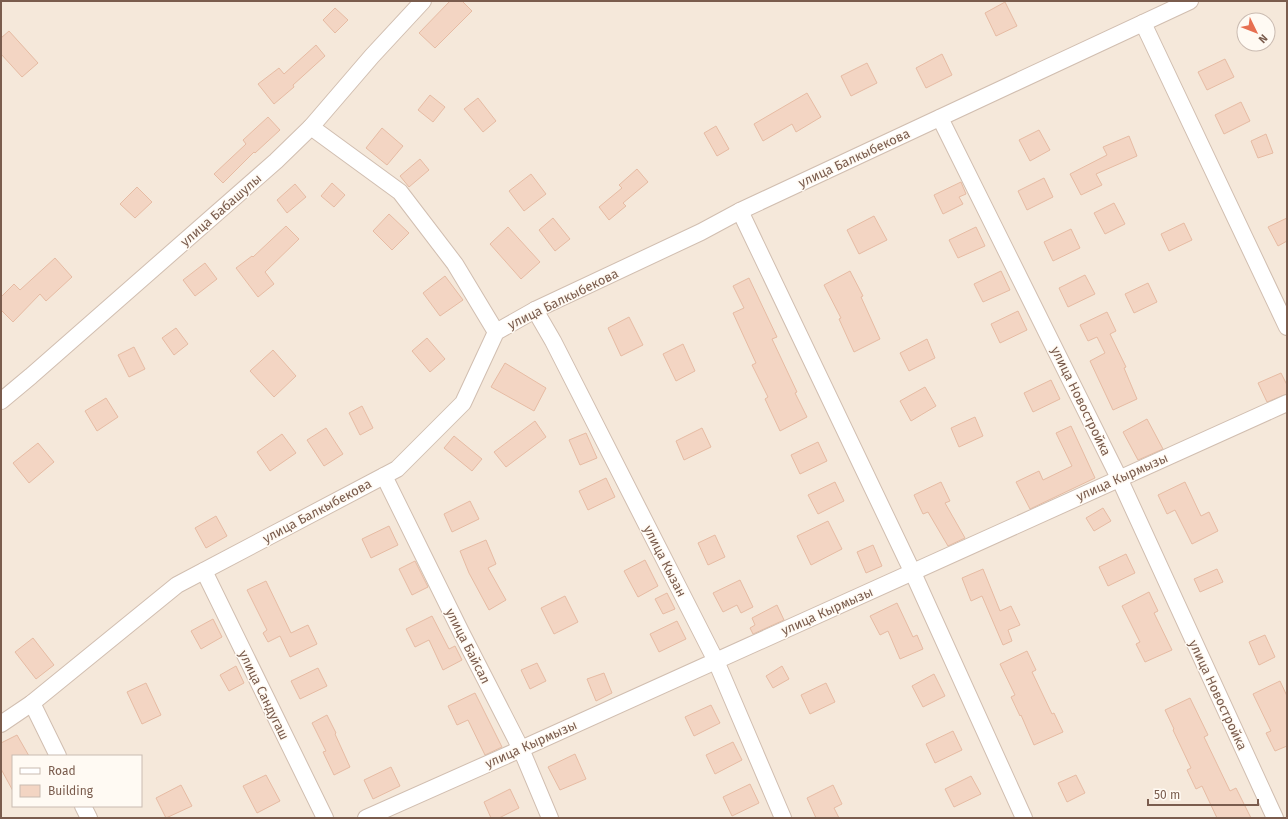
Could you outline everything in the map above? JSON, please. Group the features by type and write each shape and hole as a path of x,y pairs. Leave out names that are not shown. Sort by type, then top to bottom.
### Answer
{"street":[{"name":"улица Бабашулы","path":"1,401 32,376 312,127 372,56 423,1"},
{"name":"улица Балкыбекова","path":"1,724 32,703 177,585 397,469 463,403 496,332 535,310 701,232 740,211 1190,1"},
{"path":"1143,23 1287,327"},
{"name":"улица Новостройка","path":"940,118 1119,478 1275,818"},
{"path":"312,127 400,192 455,264 496,332"},
{"path":"740,211 913,573 1024,818"},
{"name":"улица Кызан","path":"535,310 553,341 716,661 783,818"},
{"name":"улица Кырмызы","path":"366,818 913,573 1119,478 1287,403"},
{"name":"улица Байсал","path":"384,476 460,632 521,749 550,818"},
{"name":"улица Сандугаш","path":"204,571 324,818"},
{"path":"32,703 58,755"},
{"path":"84,807 89,818"}],"shaded area":[{"path":"1,1 1287,1 1287,818 1,818"}],"building":[{"path":"450,1 462,1 472,11 435,48 419,33"},
{"path":"1005,2 1017,26 996,36 985,13"},
{"path":"335,8 348,20 335,33 323,20"},
{"path":"9,31 38,63 22,77 1,54 1,38"},
{"path":"316,45 325,56 293,85 294,87 274,104 258,84 279,68 284,74"},
{"path":"942,54 952,75 926,88 916,68"},
{"path":"1225,59 1234,77 1207,90 1198,72"},
{"path":"867,63 877,83 851,96 841,76"},
{"path":"807,93 821,117 796,132 792,124 763,141 754,124"},
{"path":"430,95 445,107 433,122 418,110"},
{"path":"478,98 496,121 483,132 464,109"},
{"path":"1241,102 1250,121 1224,134 1215,115"},
{"path":"268,117 280,130 255,153 254,152 223,183 214,174 246,144 243,140"},
{"path":"716,126 729,149 717,156 704,133"},
{"path":"382,128 403,146 387,165 366,148"},
{"path":"1039,130 1050,150 1030,161 1019,140"},
{"path":"1266,134 1273,153 1258,158 1251,141"},
{"path":"1129,136 1137,156 1096,174 1102,185 1081,195 1070,174 1107,155 1103,147"},
{"path":"420,159 429,170 409,187 400,176"},
{"path":"637,169 648,182 623,203 626,206 609,220 599,207 622,188 619,185"},
{"path":"531,174 546,194 524,211 509,191"},
{"path":"1044,178 1053,197 1027,210 1018,191"},
{"path":"961,182 966,194 959,197 963,204 943,214 934,195"},
{"path":"332,183 345,195 334,207 321,196"},
{"path":"295,184 306,197 287,213 277,200"},
{"path":"137,187 152,202 135,218 120,204"},
{"path":"1114,203 1125,224 1105,234 1094,213"},
{"path":"389,214 409,233 392,250 373,231"},
{"path":"874,216 887,240 859,254 847,230"},
{"path":"553,218 570,239 555,251 539,230"},
{"path":"1287,218 1287,241 1278,246 1268,227"},
{"path":"1184,223 1192,240 1169,251 1161,234"},
{"path":"286,226 299,239 265,272 274,284 258,297 236,268 252,256 253,257"},
{"path":"508,227 540,262 521,279 490,244"},
{"path":"976,227 985,246 958,258 949,240"},
{"path":"1071,229 1080,248 1053,261 1044,242"},
{"path":"55,258 72,277 46,301 40,294 13,322 1,310 1,297 14,284 20,290"},
{"path":"205,263 217,279 195,296 183,280"},
{"path":"850,271 863,296 861,297 880,339 854,352 839,319 841,318 824,285"},
{"path":"1001,271 1010,290 983,302 974,284"},
{"path":"1085,275 1095,294 1068,307 1059,288"},
{"path":"445,276 463,300 440,316 423,293"},
{"path":"749,278 777,337 772,339 807,417 780,431 765,399 768,397 752,365 756,363 733,313 744,308 733,286"},
{"path":"1148,283 1157,302 1134,313 1125,294"},
{"path":"1018,311 1027,330 1000,343 991,324"},
{"path":"1107,312 1116,331 1110,334 1126,367 1124,368 1137,399 1113,410 1090,361 1105,353 1097,337 1088,341 1080,325"},
{"path":"629,317 643,345 621,356 608,328"},
{"path":"176,328 188,344 174,355 162,338"},
{"path":"427,338 445,359 430,372 412,351"},
{"path":"927,339 935,358 909,371 900,353"},
{"path":"683,344 695,371 676,381 663,354"},
{"path":"134,347 145,369 129,377 118,355"},
{"path":"273,350 296,376 274,397 250,371"},
{"path":"505,363 546,388 534,411 491,387"},
{"path":"1281,373 1287,385 1287,394 1267,402 1258,383"},
{"path":"1051,380 1060,399 1033,412 1024,393"},
{"path":"925,387 936,406 911,421 900,401"},
{"path":"106,398 118,417 97,431 85,411"},
{"path":"362,406 373,428 360,435 349,413"},
{"path":"975,417 983,436 959,447 951,428"},
{"path":"1147,419 1163,449 1138,460 1123,432"},
{"path":"535,421 546,437 506,467 494,452"},
{"path":"1071,426 1095,478 1030,509 1016,482 1039,471 1043,480 1072,466 1056,433"},
{"path":"326,428 343,454 324,466 307,440"},
{"path":"702,428 711,447 684,460 676,441"},
{"path":"586,433 597,458 580,465 569,440"},
{"path":"282,434 296,453 270,471 257,452"},
{"path":"454,436 482,459 472,471 444,448"},
{"path":"818,442 827,461 800,474 791,455"},
{"path":"38,443 54,462 29,483 13,463"},
{"path":"606,478 615,497 588,510 579,491"},
{"path":"835,482 844,501 818,514 808,495"},
{"path":"941,482 950,501 945,503 965,538 948,546 928,512 923,514 914,495"},
{"path":"1185,482 1201,516 1209,512 1218,531 1192,544 1175,510 1167,514 1158,495"},
{"path":"470,501 479,519 452,532 444,514"},
{"path":"1103,508 1111,521 1094,531 1086,518"},
{"path":"216,516 227,536 206,548 195,528"},
{"path":"828,521 842,549 811,565 797,536"},
{"path":"389,526 398,545 371,558 362,539"},
{"path":"715,535 725,557 708,565 698,543"},
{"path":"486,540 496,564 488,568 506,600 489,610 469,573 460,551"},
{"path":"873,545 882,566 866,573 857,552"},
{"path":"1126,554 1135,573 1108,586 1099,567"},
{"path":"645,560 658,586 638,597 624,571"},
{"path":"415,561 428,587 412,595 399,569"},
{"path":"983,569 1000,611 1011,606 1020,625 1008,630 1012,641 1003,645 982,596 971,601 962,578"},
{"path":"1217,569 1223,582 1200,592 1194,579"},
{"path":"740,580 753,607 741,613 737,605 723,612 713,593"},
{"path":"266,581 291,633 308,625 317,644 290,657 280,636 268,642 263,633 267,630 247,590"},
{"path":"1149,592 1158,611 1154,613 1172,650 1145,662 1136,644 1140,642 1122,606"},
{"path":"667,593 675,609 663,614 655,599"},
{"path":"565,596 578,622 554,634 541,608"},
{"path":"897,603 913,637 917,635 923,649 900,659 888,631 880,635 870,616"},
{"path":"777,605 784,620 753,634 750,628 755,625 752,618"},
{"path":"432,616 449,649 455,646 462,660 443,670 429,640 415,647 406,629"},
{"path":"213,619 222,637 201,649 191,631"},
{"path":"677,621 686,639 659,652 650,634"},
{"path":"1265,635 1275,657 1259,665 1249,642"},
{"path":"33,638 54,665 36,679 15,652"},
{"path":"1027,651 1036,670 1032,672 1052,714 1054,713 1063,732 1034,745 1021,715 1020,716 1011,697 1015,695 1000,664"},
{"path":"537,663 546,681 530,689 521,670"},
{"path":"236,666 244,683 229,691 220,675"},
{"path":"782,666 789,679 773,688 766,676"},
{"path":"318,668 327,686 300,699 291,681"},
{"path":"604,673 612,693 596,701 587,679"},
{"path":"934,674 945,696 923,707 912,686"},
{"path":"1280,681 1287,696 1287,746 1275,751 1266,733 1271,731 1253,694"},
{"path":"146,683 161,715 142,724 127,692"},
{"path":"826,683 835,702 810,714 801,695"},
{"path":"475,693 502,747 485,755 468,720 457,725 448,706"},
{"path":"1190,698 1208,735 1204,737 1230,791 1236,788 1251,818 1217,818 1202,786 1196,789 1187,770 1191,768 1165,710"},
{"path":"711,705 720,723 694,736 685,717"},
{"path":"327,715 350,767 334,775 323,752 326,751 312,723"},
{"path":"953,731 962,750 935,763 926,744"},
{"path":"17,735 28,755 12,755 12,789 1,769 1,743"},
{"path":"733,742 742,760 715,774 706,755"},
{"path":"575,754 586,779 560,790 548,767"},
{"path":"391,767 400,786 373,799 364,780"},
{"path":"266,775 280,801 257,813 243,786"},
{"path":"1076,775 1085,793 1067,802 1058,783"},
{"path":"971,776 981,794 954,807 945,789"},
{"path":"750,784 759,803 732,816 723,797"},
{"path":"181,785 192,806 166,818 156,798"},
{"path":"833,785 842,804 834,808 839,818 816,818 807,798"},
{"path":"510,789 519,808 499,818 491,818 484,802"}]}
